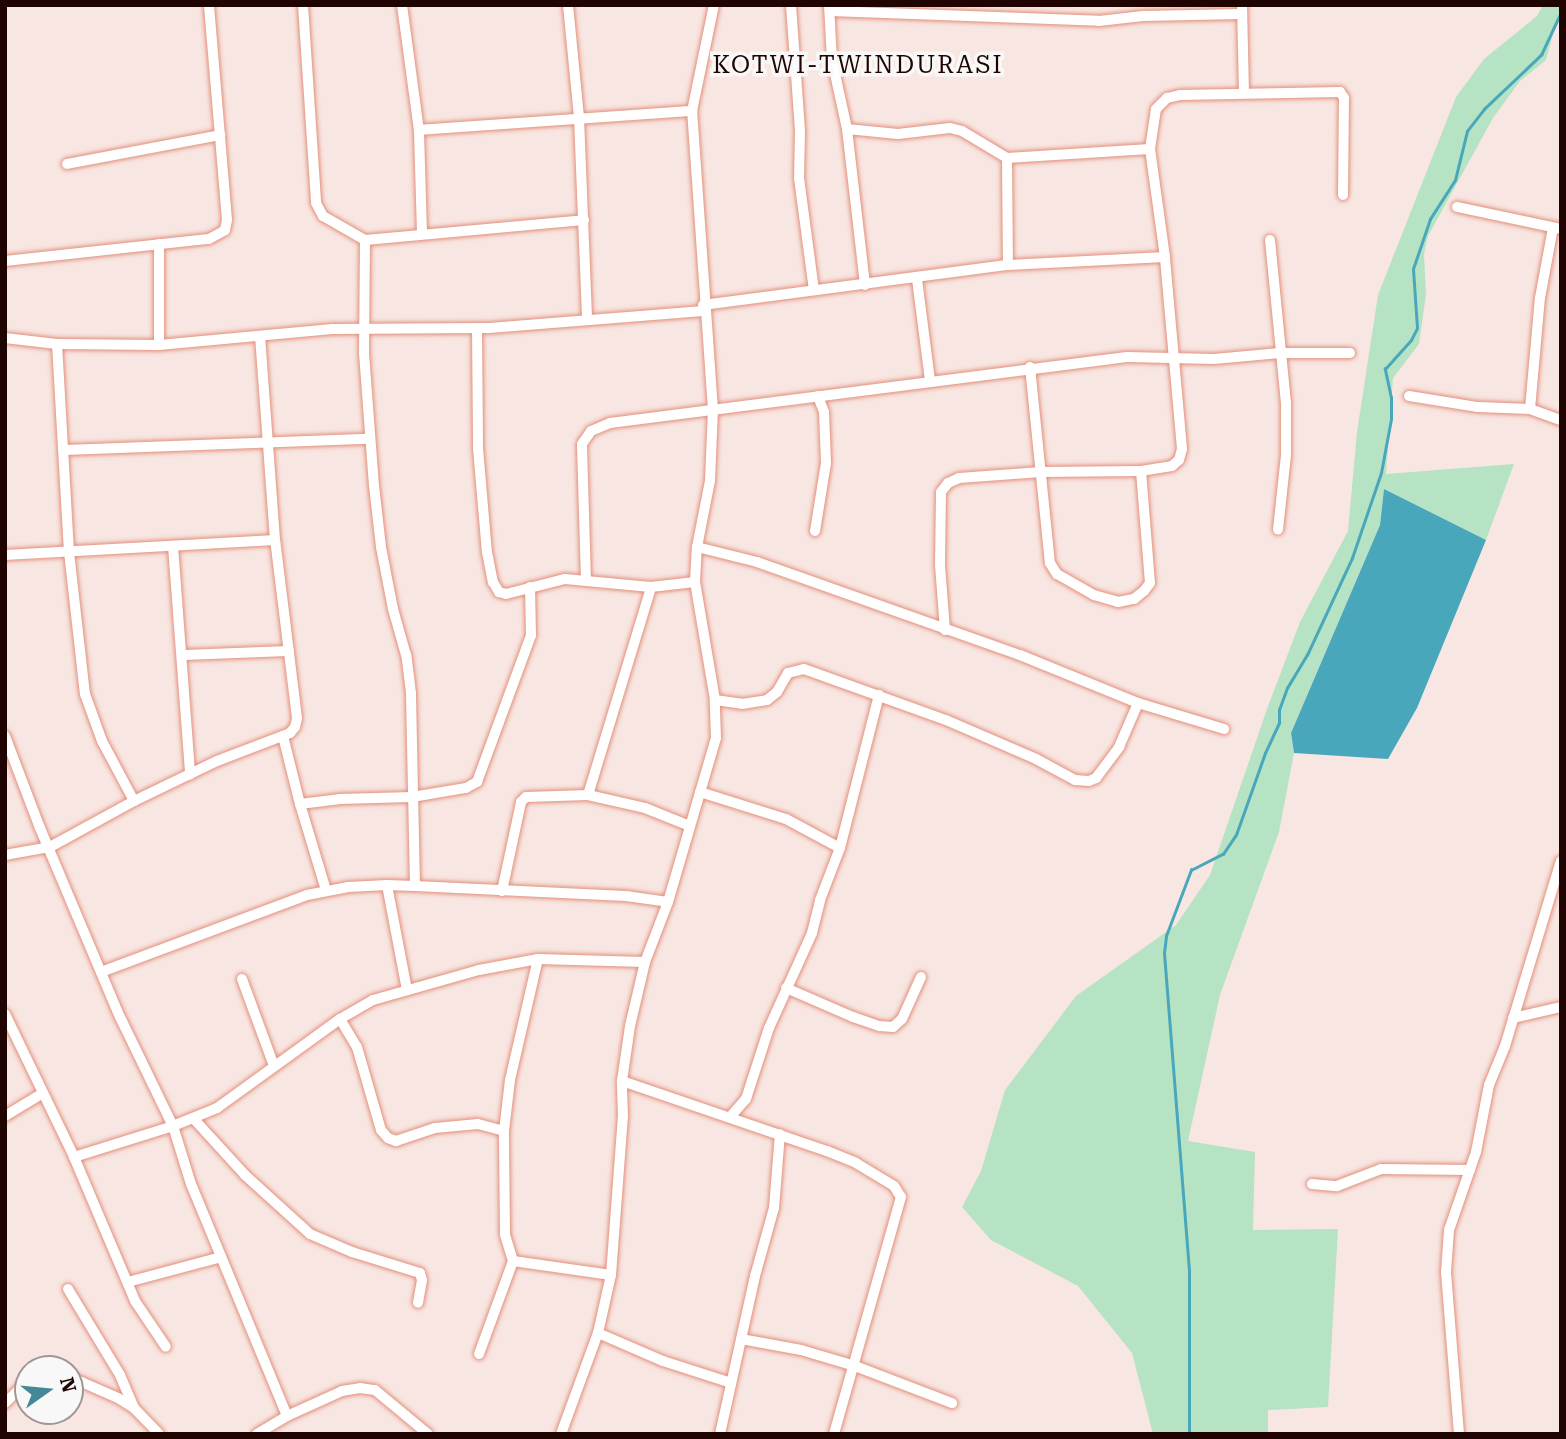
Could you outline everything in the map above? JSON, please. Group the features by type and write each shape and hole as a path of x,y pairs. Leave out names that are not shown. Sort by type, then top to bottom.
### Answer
{"street":[{"path":"5,261 209,239 225,230 228,220 209,5"},
{"path":"303,5 316,203 323,216 365,240 584,220"},
{"path":"401,5 419,130 422,233"},
{"path":"568,5 579,118 587,320"},
{"path":"561,1434 598,1333 611,1275 623,1116 622,1081 645,962 668,902 716,738 715,700 695,582 697,547 710,481 713,410 692,111 714,5"},
{"path":"790,5 800,131 799,178 814,290"},
{"path":"865,285 847,130 832,60 829,8 1099,21 1242,10 1244,92"},
{"path":"945,629 940,565 941,492 948,483 959,478 1041,472 1141,471 1172,466 1179,460 1182,449 1175,358 1150,149 1156,108 1167,98 1244,92 1340,92 1344,98 1343,195"},
{"path":"419,130 692,111"},
{"path":"847,130 898,134 950,128 962,131 1007,158 1150,149"},
{"path":"67,164 220,135"},
{"path":"1007,158 1008,265"},
{"path":"1457,207 1557,229 1540,298 1530,409"},
{"path":"365,240 363,327 370,439 381,547 409,675 415,886"},
{"path":"1270,240 1286,401 1286,455 1278,530"},
{"path":"159,244 159,345"},
{"path":"5,338 57,344 159,345 363,327 477,328 704,308 814,290 917,279 1008,265 1165,257"},
{"path":"917,279 930,381"},
{"path":"477,328 478,448 487,552 493,582 499,592 506,594 565,579 651,587 695,582"},
{"path":"5,855 50,847 134,801 190,774 282,736 295,727 298,718 275,540 260,337"},
{"path":"57,344 69,552 85,694 102,741 134,801"},
{"path":"586,581 582,444 591,431 610,423 1030,367 1127,357 1350,353"},
{"path":"1030,367 1049,563 1057,574 1068,581 1118,602 1134,598 1150,583 1141,471"},
{"path":"815,531 826,463 824,412 818,396"},
{"path":"1409,396 1478,407 1530,409 1561,420"},
{"path":"63,450 370,439"},
{"path":"5,555 275,540"},
{"path":"173,546 190,774"},
{"path":"697,547 757,562 1020,655 1138,702 1224,729"},
{"path":"300,804 340,799 412,797 467,788 477,782 483,773 531,635 530,587"},
{"path":"589,796 593,771 651,587"},
{"path":"183,655 289,651"},
{"path":"715,700 758,704 777,692 788,673 804,669 879,695 1025,754 1075,780 1089,781 1096,778 1119,747 1138,702"},
{"path":"731,1116 746,1099 769,1028 812,933 820,900 839,848 879,695"},
{"path":"5,736 9,754 101,972 173,1126 191,1184 287,1416"},
{"path":"282,736 326,890"},
{"path":"701,792 786,819 839,848"},
{"path":"502,891 521,802 526,797 589,796 645,808 690,826"},
{"path":"1459,1434 1446,1272 1449,1230 1470,1170 1489,1085 1513,1018 1561,861"},
{"path":"101,972 240,918 326,890 387,885 626,896 668,902"},
{"path":"387,885 407,990"},
{"path":"74,1157 173,1126 217,1108 340,1019 373,1000 478,970 538,959 645,962"},
{"path":"479,1354 513,1261 505,1234 504,1131 510,1080 538,959"},
{"path":"786,988 879,1027 892,1027 902,1019 921,977"},
{"path":"242,979 274,1066"},
{"path":"1513,1018 1561,1007"},
{"path":"5,1014 74,1157 135,1301 166,1347"},
{"path":"340,1019 357,1047 382,1130 388,1138 396,1141 435,1128 478,1124 504,1131"},
{"path":"622,1081 754,1124 856,1163 885,1179 901,1197 835,1434"},
{"path":"5,1116 43,1093"},
{"path":"746,1099 754,1124"},
{"path":"193,1118 245,1175 310,1234 352,1252 420,1273 422,1278 418,1303"},
{"path":"719,1434 774,1208 780,1134"},
{"path":"1312,1184 1337,1185 1381,1169 1470,1170"},
{"path":"128,1282 221,1257"},
{"path":"513,1261 611,1275"},
{"path":"68,1289 120,1375 134,1408"},
{"path":"598,1333 663,1362 731,1383"},
{"path":"741,1339 801,1350 855,1366 952,1403"},
{"path":"84,1383 134,1408 159,1434"},
{"path":"257,1434 287,1416 342,1391 375,1390 428,1434"}],"green space":[{"path":"1543,5 1561,5 1546,60 1520,81 1493,118 1428,236 1424,254 1426,294 1419,344 1393,378 1386,474 1514,464 1486,540 1384,489 1380,525 1291,733 1294,753 1279,832 1220,995 1188,1141 1255,1152 1253,1230 1338,1229 1328,1407 1268,1410 1268,1434 1153,1434 1132,1353 1078,1286 991,1240 962,1207 981,1171 1005,1090 1076,996 1176,925 1210,875 1300,622 1348,531 1357,432 1378,295 1456,97 1484,59 1537,16"}],"water":[{"path":"1384,489 1486,540 1417,708 1388,759 1294,753 1291,733 1380,525"}],"waterway":[{"path":"1189,1434 1189,1271 1164,953 1166,936 1191,870 1223,854 1236,835 1265,753 1279,723 1279,710 1287,688 1307,655 1352,558 1381,473 1391,419 1391,398 1385,369 1411,340 1417,328 1413,269 1430,219 1455,180 1467,131 1484,109 1541,55 1561,12"}],"district":[{"name":"KOTWI-TWINDURASI","path":"858,66"}]}
